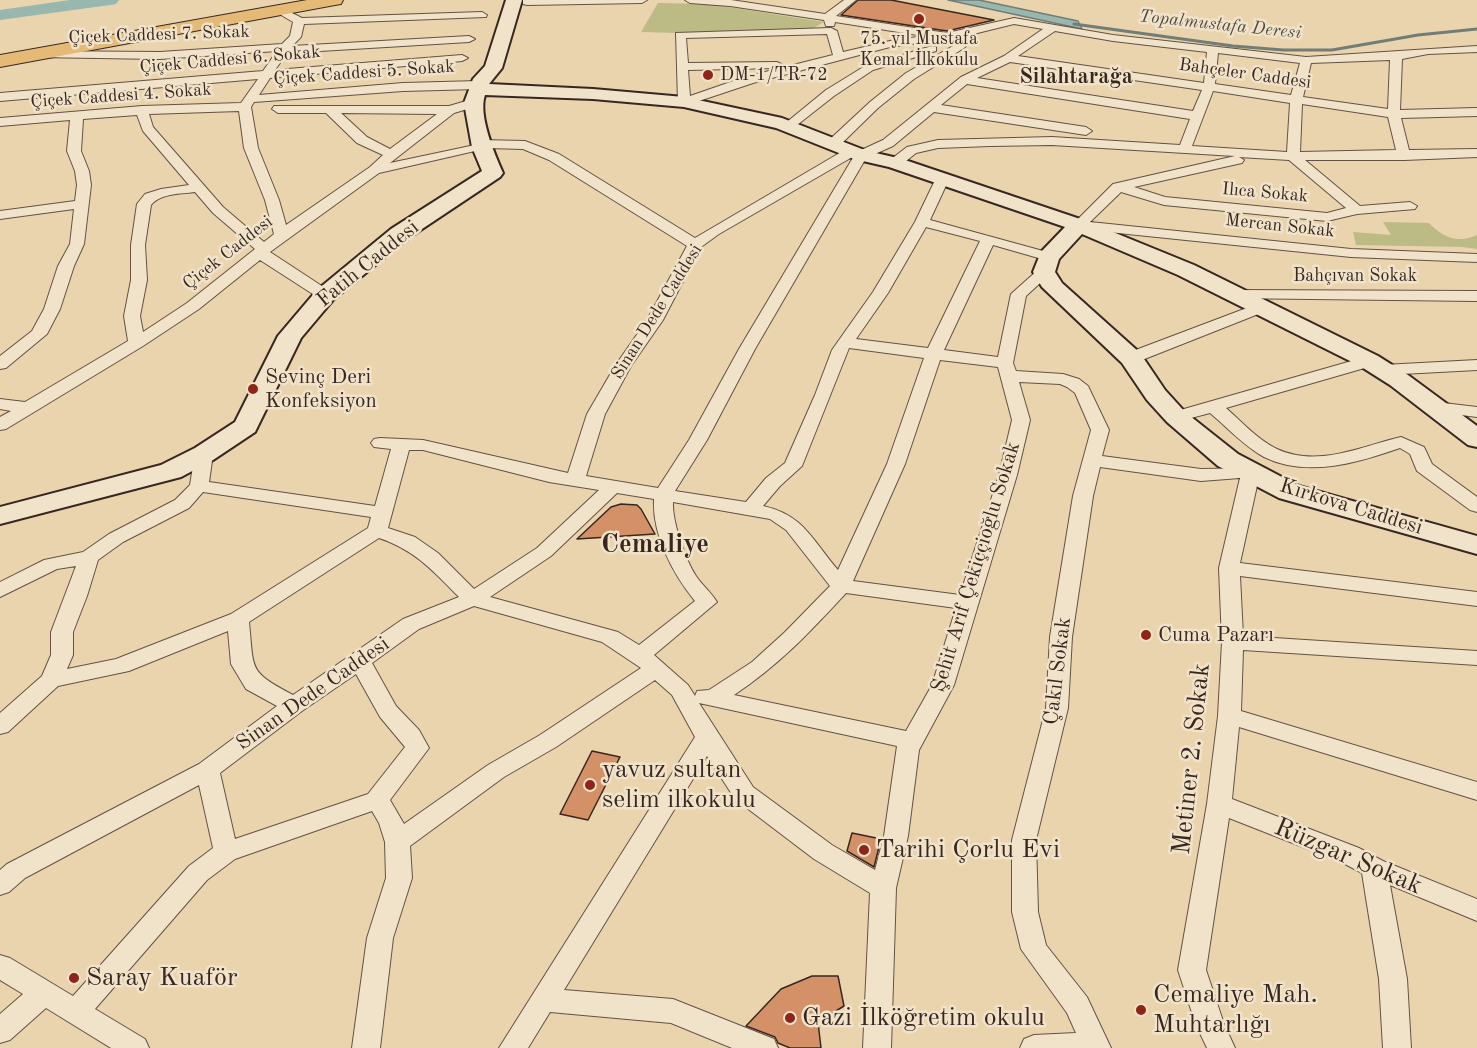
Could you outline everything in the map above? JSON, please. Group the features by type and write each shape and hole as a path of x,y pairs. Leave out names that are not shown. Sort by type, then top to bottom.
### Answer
{"main road":[{"path":"0,61 335,0"},
{"path":"479,53 493,68 520,1"},
{"path":"479,53 593,94 684,102 788,126 857,153 895,163 1079,225 1186,270 1376,365 1477,439"},
{"name":"Fatih Caddesi","path":"0,516 171,471 204,454 246,426 290,336 325,295 399,234 493,174 482,145 479,53"},
{"path":"1047,265 1079,225"},
{"name":"Kırkova Caddesi","path":"1047,265 1053,287 1131,358 1156,395 1176,417 1227,460 1289,492 1477,545"}],"street":[{"path":"335,0 341,20"},
{"path":"520,1 642,0"},
{"path":"690,0 730,3 828,17 952,39 960,46 910,75 833,144"},
{"path":"828,17 851,0"},
{"path":"280,10 299,21 341,20 479,53"},
{"path":"828,17 839,57"},
{"path":"282,235 272,200 251,148 247,106 284,49 295,37 299,21"},
{"path":"788,126 830,93 868,68 952,39 1014,21 1213,51 1306,60 1477,49"},
{"name":"Sinan Dede Caddesi","path":"575,480 597,414 623,366 655,320 695,245 714,231 857,153 888,143 934,108 965,80 1008,57 1052,28"},
{"path":"831,31 680,35 684,67 684,102 749,80 890,44 952,39"},
{"name":"Çiçek Caddesi 7. Sokak","path":"34,54 77,57 202,55 284,49 479,53"},
{"path":"1186,145 1209,87 1213,51"},
{"name":"Çiçek Caddesi 6. Sokak","path":"0,97 198,93 267,75 479,53"},
{"name":"Çiçek Caddesi 5. Sokak","path":"247,106 424,85 479,53"},
{"name":"Çiçek Caddesi","path":"0,425 137,343 193,306 282,235 375,170 391,154 450,110 479,53"},
{"path":"198,93 202,55"},
{"path":"1396,56 1394,114 1404,156"},
{"name":"Bahçeler Caddesi","path":"1008,57 1394,114 1477,112"},
{"path":"1293,156 1296,99 1306,60"},
{"path":"684,67 810,64"},
{"path":"965,80 1198,116"},
{"name":"Çiçek Caddesi 4. Sokak","path":"0,122 142,110 198,93 247,106"},
{"path":"247,106 450,110"},
{"path":"934,108 1186,145 1216,152"},
{"path":"329,109 362,141 391,154"},
{"path":"142,110 147,128 218,210 262,250 325,295"},
{"path":"0,364 39,334 52,309 66,266 77,244 84,185 82,171 74,151 77,116"},
{"path":"895,163 912,150 938,144 990,142 1052,141 1293,156 1404,156 1477,153"},
{"path":"375,170 482,145 525,145 554,157 695,245"},
{"path":"397,842 496,771 548,741 648,662 707,602 686,577 671,540 663,511 664,494 698,440 857,153"},
{"path":"1079,225 1118,187 1262,154"},
{"path":"1293,156 1357,210"},
{"path":"751,509 773,482 793,466 824,395 840,350 847,343 922,222 942,179"},
{"name":"Ilıca Sokak","path":"1118,187 1164,201 1327,217 1357,210 1410,206"},
{"path":"137,343 132,316 139,280 138,245 144,204 150,197 161,193 198,188"},
{"path":"0,215 82,204"},
{"path":"922,222 988,239 1047,265"},
{"name":"Mercan Sokak","path":"1079,225 1351,253 1477,258"},
{"path":"712,699 760,667 793,637 842,586 896,464 934,353 988,239"},
{"name":"Şehit Arif Çekiççioğlu Sokak","path":"877,1048 883,888 896,836 907,750 943,685 1008,475 1021,420 1007,369 1019,294 1047,265"},
{"name":"Bahçıvan Sokak","path":"1233,295 1477,296"},
{"path":"1131,358 1260,308"},
{"name":"Çakıl Sokak","path":"847,343 934,353 1063,379 1083,390 1100,430 1083,496 1061,637 1057,708 1024,840 1025,912 1034,949 1077,1005 1096,1047"},
{"path":"1176,417 1376,365 1477,365"},
{"path":"0,404 27,408"},
{"path":"1213,406 1270,453 1298,462 1355,458 1401,442 1418,451 1425,467 1477,506"},
{"path":"1435,407 1477,412"},
{"path":"380,443 423,445 575,480 777,515 794,526 809,549 842,586 968,603"},
{"path":"51,680 121,666 238,619 293,586 379,522 401,444"},
{"path":"0,590 51,564 89,557 116,538 182,504 199,486 204,454"},
{"path":"1092,460 1201,475 1251,472"},
{"name":"Metiner 2. Sokak","path":"1221,1048 1210,1025 1192,970 1219,804 1229,716 1233,642 1229,568 1251,472"},
{"path":"199,486 379,522 431,557 473,599 610,637 648,662 680,690 707,737 744,793 823,852 883,888"},
{"name":"Sinan Dede Caddesi","path":"0,885 16,871 207,770 294,705 411,624 473,599 544,552 613,486"},
{"path":"0,726 51,680 62,655 62,632 77,596 89,557"},
{"path":"1229,568 1477,599"},
{"path":"238,619 242,664 254,684 294,705"},
{"path":"1233,642 1477,658"},
{"path":"76,1012 198,873 226,852 377,800 417,748 411,736 388,711 360,661"},
{"path":"680,690 712,699 912,741"},
{"path":"1229,716 1477,791"},
{"path":"513,1048 707,737"},
{"path":"207,770 226,852"},
{"path":"366,1048 380,938 399,878 397,842 391,821 377,800"},
{"name":"Rüzgar Sokak","path":"1219,804 1350,855 1374,868 1477,910"},
{"path":"1374,868 1393,979 1397,1048"},
{"path":"0,966 135,1048"},
{"path":"0,1031 44,993"},
{"path":"543,1000 673,1011 764,1048"},
{"path":"1034,1048 1096,1047"}],"shaded area":[{"path":"658,3 709,4 824,22 812,29 641,32"},
{"path":"1383,222 1429,223 1439,232 1457,239 1477,235 1477,249 1356,245 1353,232 1391,235"}],"water":[{"path":"948,0 979,0 1078,21 1082,29"}],"building":[{"name":"75. yıl Mustafa Kemal İlkokulu","path":"858,0 891,0 994,20 947,31 841,15"},
{"path":"621,504 637,505 655,534 577,539 611,507"},
{"name":"yavuz sultan selim ilkokulu","path":"592,751 620,757 588,820 560,814"},
{"name":"Tarihi Çorlu Evi","path":"852,833 881,839 874,867 847,851"},
{"name":"Gazi İlköğretim okulu","path":"812,976 838,976 844,1006 818,1022 821,1048 790,1048 778,1043 775,1037 746,1026 781,989"}],"waterway":[{"path":"0,15 110,0"},
{"name":"Topalmustafa Deresi","path":"1074,24 1233,46 1283,50 1332,50 1418,35 1477,29"}],"place":[{"name":"75. yıl Mustafa Kemal İlkokulu","path":"919,19"},
{"name":"DM-1/TR-72","path":"708,75"},
{"name":"Sevinç Deri Konfeksiyon","path":"253,389"},
{"name":"Cuma Pazarı","path":"1146,635"},
{"name":"yavuz sultan selim ilkokulu","path":"590,785"},
{"name":"Tarihi Çorlu Evi","path":"864,850"},
{"name":"Saray Kuaför","path":"74,978"},
{"name":"Cemaliye Mah. Muhtarlığı","path":"1141,1010"},
{"name":"Gazi İlköğretim okulu","path":"790,1018"}],"district":[{"name":"Silahtarağa","path":"1076,77"},
{"name":"Cemaliye","path":"655,545"}]}
